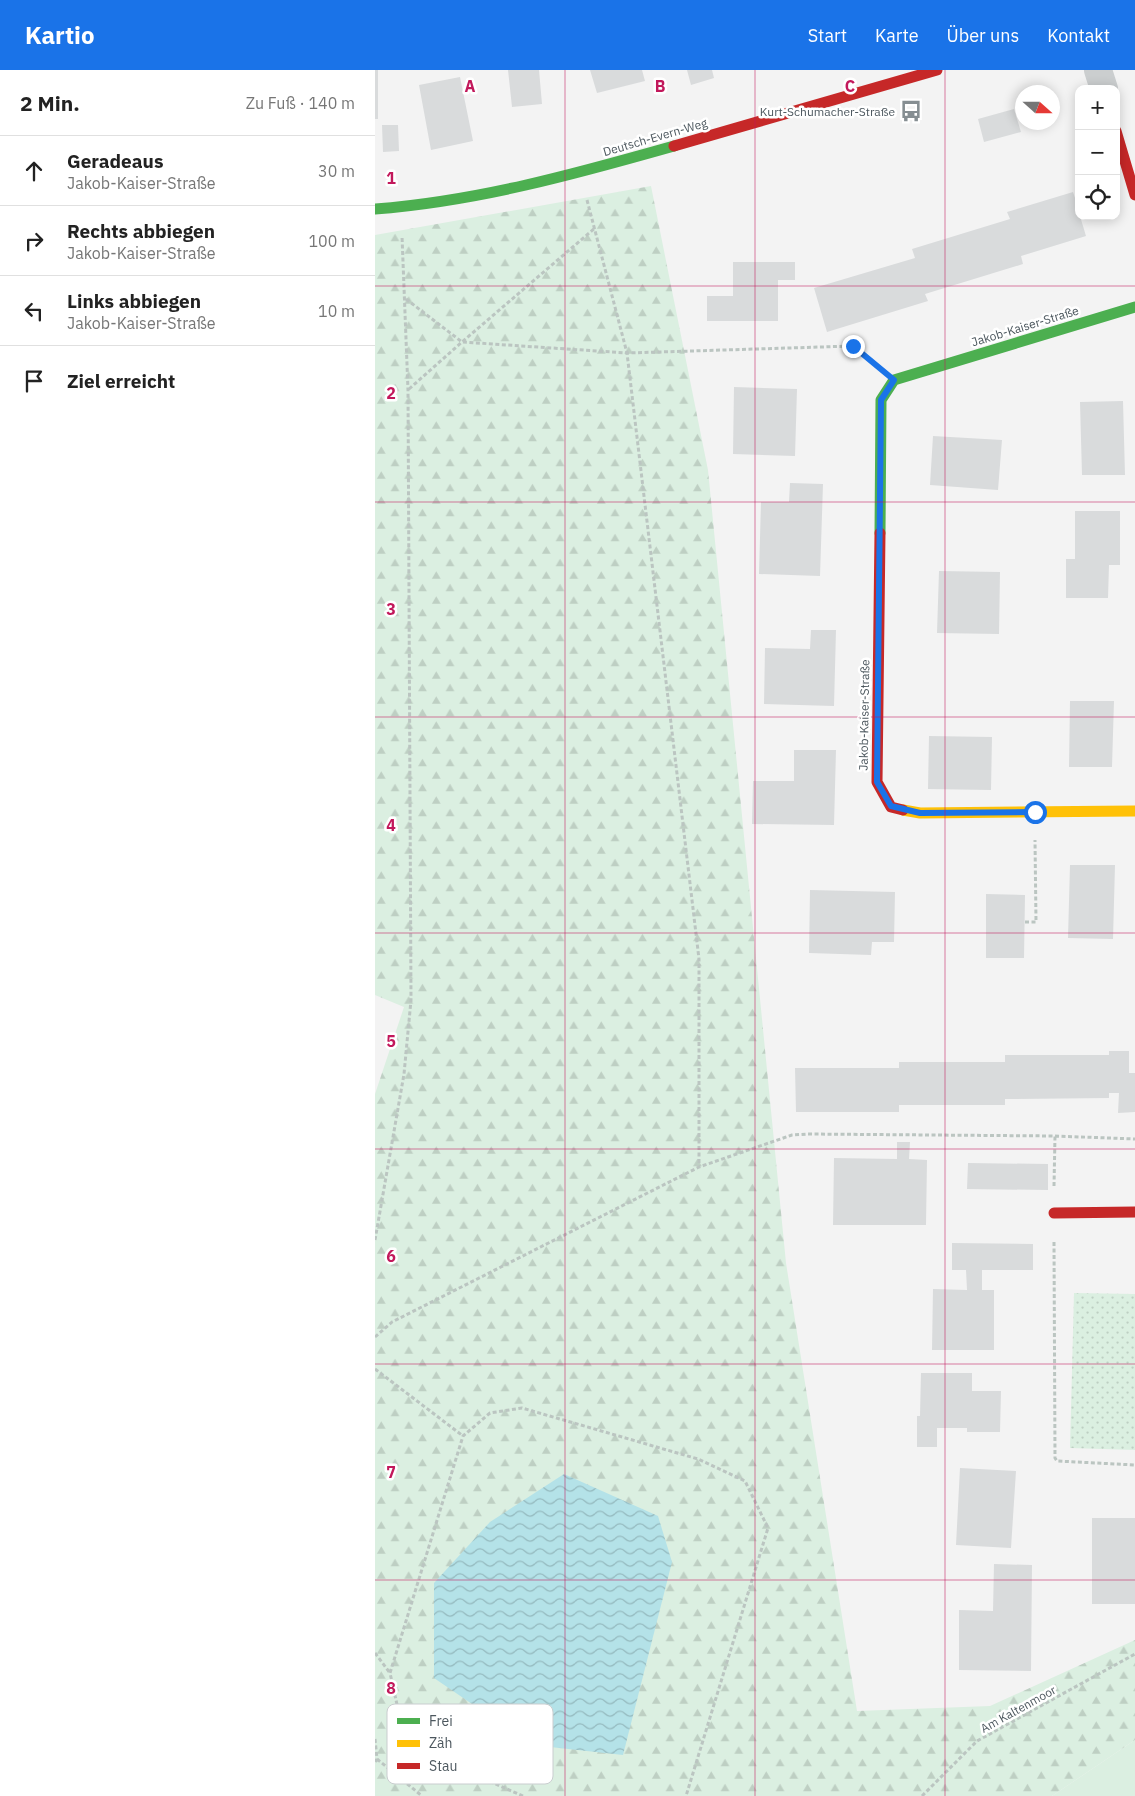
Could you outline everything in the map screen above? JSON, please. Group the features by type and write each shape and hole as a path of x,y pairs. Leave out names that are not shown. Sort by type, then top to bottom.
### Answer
{"street":[{"name":"Deutsch-Evern-Weg","path":"375,209 400,208 492,194 578,173 937,70"},
{"path":"1098,70 1103,85"},
{"path":"1120,144 1135,195"},
{"name":"Jakob-Kaiser-Straße","path":"1135,307 894,380 881,400 877,782 891,806 920,813 1135,812"},
{"path":"1054,1212 1135,1212"}],"path":[{"path":"578,173 595,228 627,353 699,959 699,1168"},
{"path":"375,1240 404,1074 411,1000 408,390 406,299 400,208"},
{"path":"408,390 595,228"},
{"path":"406,299 462,342 627,353 853,346 894,380"},
{"path":"1025,922 1036,922 1035,812"},
{"path":"375,1336 392,1322 699,1168 793,1135 1055,1136 1135,1139"},
{"path":"1055,1136 1055,1458 1057,1462 1135,1465"},
{"path":"375,1369 463,1436"},
{"path":"390,1673 463,1436 490,1413 522,1408 698,1459 745,1481 768,1528 686,1796"},
{"path":"375,1653 390,1673 397,1704"},
{"name":"Am Kaltenmoor","path":"921,1796 977,1741 1135,1654"},
{"path":"375,1739 376,1760 387,1769"},
{"path":"407,1784 422,1796"},
{"path":"496,1784 523,1796"}],"green space":[{"path":"651,186 708,470 786,1263 857,1711 990,1706 1135,1640 1135,1740 1052,1796 375,1796 375,1094 404,1007 375,995 375,235"},
{"path":"1074,1293 1135,1294 1135,1450 1070,1448"},
{"path":"1135,1740 1135,1796 1052,1796"}],"water":[{"path":"564,1474 658,1516 672,1562 623,1755 553,1747 553,1704 472,1704 434,1678 434,1583 490,1522"}],"building":[{"path":"375,70 378,70 378,119 375,119"},
{"path":"508,70 539,70 542,104 512,107"},
{"path":"590,70 642,70 645,81 597,93"},
{"path":"687,70 712,70 714,78 691,85"},
{"path":"460,77 473,141 431,150 419,85"},
{"path":"1014,109 1015,130 1020,130 1021,132 984,142 978,119"},
{"path":"382,125 398,125 399,151 383,152"},
{"path":"1073,192 1075,198 1075,220 1081,220 1086,236 1021,256 1023,264 925,294 928,301 827,332 814,288 915,258 912,249 1010,219 1007,212"},
{"path":"733,262 795,262 795,280 778,280 778,321 707,321 707,296 733,296"},
{"path":"734,387 797,389 795,456 733,454"},
{"path":"1123,401 1125,475 1082,475 1080,402"},
{"path":"933,436 1002,440 998,490 930,485"},
{"path":"790,483 823,484 820,576 759,574 761,502 789,502"},
{"path":"1075,511 1120,511 1120,565 1109,565 1108,598 1066,598 1066,559 1075,559"},
{"path":"939,571 1000,572 999,634 937,633"},
{"path":"811,630 836,630 834,706 764,704 765,648 810,649"},
{"path":"1070,701 1114,701 1112,767 1069,767"},
{"path":"929,736 992,737 991,790 928,789"},
{"path":"794,750 836,750 834,825 752,824 753,781 794,781"},
{"path":"1070,865 1115,865 1113,939 1068,938"},
{"path":"810,890 895,892 894,942 872,942 871,955 809,953"},
{"path":"986,894 1025,895 1024,958 986,958"},
{"path":"1109,1051 1129,1051 1129,1073 1135,1073 1135,1112 1118,1113 1119,1093 1109,1093 1109,1098 1005,1099 1005,1105 899,1105 899,1112 796,1112 795,1068 899,1068 899,1062 1005,1062 1005,1055 1109,1055"},
{"path":"897,1142 910,1142 909,1159 927,1160 926,1225 833,1225 834,1158 897,1159"},
{"path":"968,1163 1048,1164 1048,1190 967,1189"},
{"path":"952,1243 1033,1244 1033,1270 982,1270 982,1290 994,1290 994,1350 932,1350 933,1289 967,1290 966,1270 952,1270"},
{"path":"921,1373 972,1373 972,1391 1001,1391 1000,1432 967,1432 967,1428 937,1428 937,1447 917,1447 917,1416 920,1416"},
{"path":"960,1468 1016,1471 1011,1548 956,1545"},
{"path":"1092,1518 1135,1518 1135,1604 1092,1604"},
{"path":"994,1564 1032,1565 1031,1671 959,1670 959,1610 993,1611"}],"traffic: fast":[{"path":"375,209 451,200 489,193 600,167 674,146"},
{"path":"880,533 881,400 894,380 1135,307"}],"traffic: slow":[{"path":"903,810 920,813 1135,811"}],"traffic: jam":[{"path":"674,146 937,70"},
{"path":"1120,144 1135,195"},
{"path":"880,533 877,782 891,807 903,810"},
{"path":"1054,1213 1135,1212"}],"place":[{"name":"Kurt-Schumacher-Straße","path":"911,111"}],"route":[{"path":"853,346 894,380 881,400 877,782 891,806 920,813 1035,812"}]}
